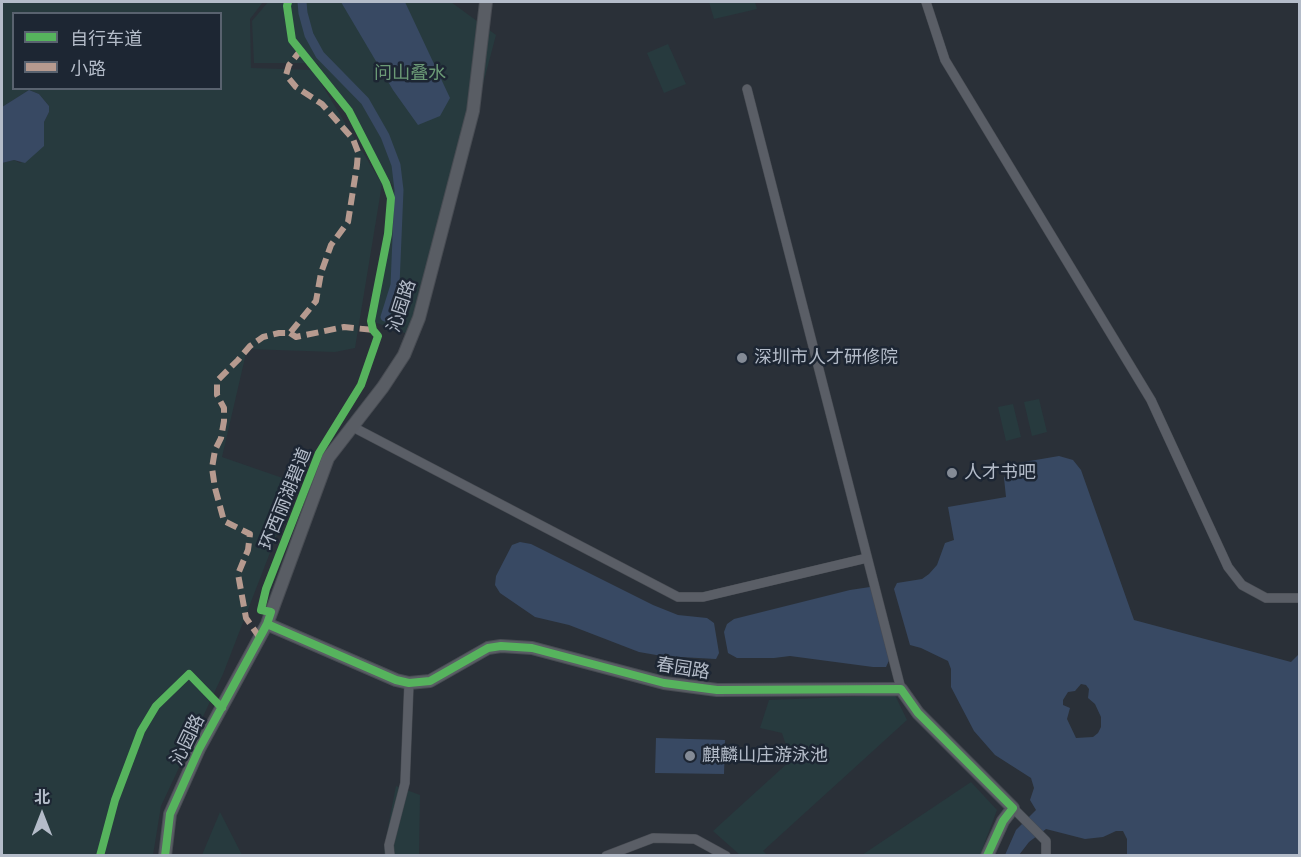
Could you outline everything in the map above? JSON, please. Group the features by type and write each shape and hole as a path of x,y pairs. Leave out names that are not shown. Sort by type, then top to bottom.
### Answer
{"street":[{"name":"沁园路","path":"165,855 170,814 199,749 267,624 328,458 383,387 404,355 419,318 473,111 486,2"},
{"path":"926,2 945,60 1150,400 1228,567 1242,585 1266,598 1299,598"},
{"path":"747,89 901,689 918,713 1046,841 1046,855"},
{"path":"351,426 678,597 703,597 867,558"},
{"path":"267,624 396,680 409,683 405,783 389,845 390,855"},
{"name":"春园路","path":"409,683 430,681 488,648 501,646 532,648 664,683 717,690 901,689"},
{"path":"987,855 1003,821 1013,808"},
{"path":"606,855 653,838 695,839 726,855"}],"green space":[{"path":"2,2 263,2 250,19 251,68 313,70 382,184 355,348 335,352 247,349 222,457 297,483 223,674 161,806 153,855 2,855 2,163 14,160 20,163 44,145 44,122 49,106 39,94 29,90 2,107"},
{"name":"问山叠水","path":"268,2 451,2 496,35 416,337 374,322 393,186 317,63 254,63 252,21"},
{"path":"709,2 755,2 757,9 714,19"},
{"path":"668,44 686,84 664,93 647,53"},
{"path":"1039,399 1047,432 1032,436 1024,402"},
{"path":"1013,404 1021,437 1006,441 998,407"},
{"path":"895,695 907,720 763,851 767,855 740,855 713,831 791,760 782,733 760,728 769,700"},
{"path":"971,782 997,810 980,855 862,855"},
{"path":"396,786 420,795 419,855 385,855 384,848"},
{"path":"220,812 242,855 202,855"}],"water":[{"path":"341,2 405,2 450,98 440,116 418,125 393,90"},
{"path":"29,90 39,94 49,106 44,122 44,146 25,163 14,160 2,163 2,107"},
{"path":"1059,456 1073,460 1081,470 1134,620 1291,662 1299,654 1299,855 1127,855 1127,839 1123,831 1085,839 1046,829 1029,842 1019,855 1005,855 1016,830 1036,810 1030,800 1034,788 1031,778 995,755 974,731 951,687 951,669 948,661 910,645 894,589 897,583 922,579 929,574 937,565 945,543 954,540 948,507 1006,497 1004,478 1012,464","holes":["1081,684 1086,685 1089,689 1088,698 1095,704 1101,717 1101,727 1093,737 1076,738 1067,719 1070,708 1063,705 1063,700 1068,692 1075,691"]},
{"path":"520,542 531,544 653,605 678,615 707,618 714,623 719,653 716,659 662,656 639,652 569,625 535,617 500,593 495,585 496,576 512,545"},
{"path":"870,587 878,596 892,654 886,667 790,656 737,658 728,653 724,632 727,624 734,619"},
{"name":"麒麟山庄游泳池","path":"656,738 725,740 724,774 655,773"}],"waterway":[{"path":"302,2 309,35 320,55 365,101 385,136 396,165 399,190 395,285 385,317"}],"marked path":[{"path":"260,638 246,618 238,574 248,550 250,534 224,521 215,488 212,468 224,421 224,408 217,395 217,381 250,346 263,337 290,333 316,301 321,273 331,245 348,222 358,152 353,139 322,104 296,87 286,75 289,65 300,51"},
{"path":"290,333 296,337 344,327 373,330"}],"cycle path":[{"name":"环西丽湖碧道","path":"165,856 170,814 199,749 267,624 271,612 261,610 266,589 319,453 361,385 378,336 373,330 371,321 388,234 391,198 386,183 349,111 292,40 288,2"},
{"path":"267,624 396,680 409,683 430,681 488,648 501,646 532,648 664,683 717,690 901,689 918,713 1013,808 1003,821 987,856"},
{"path":"100,856 115,800 141,731 156,706 189,674 222,708"}],"place":[{"name":"深圳市人才研修院","path":"742,358"},
{"name":"人才书吧","path":"952,473"},
{"name":"麒麟山庄游泳池","path":"690,756"}]}
